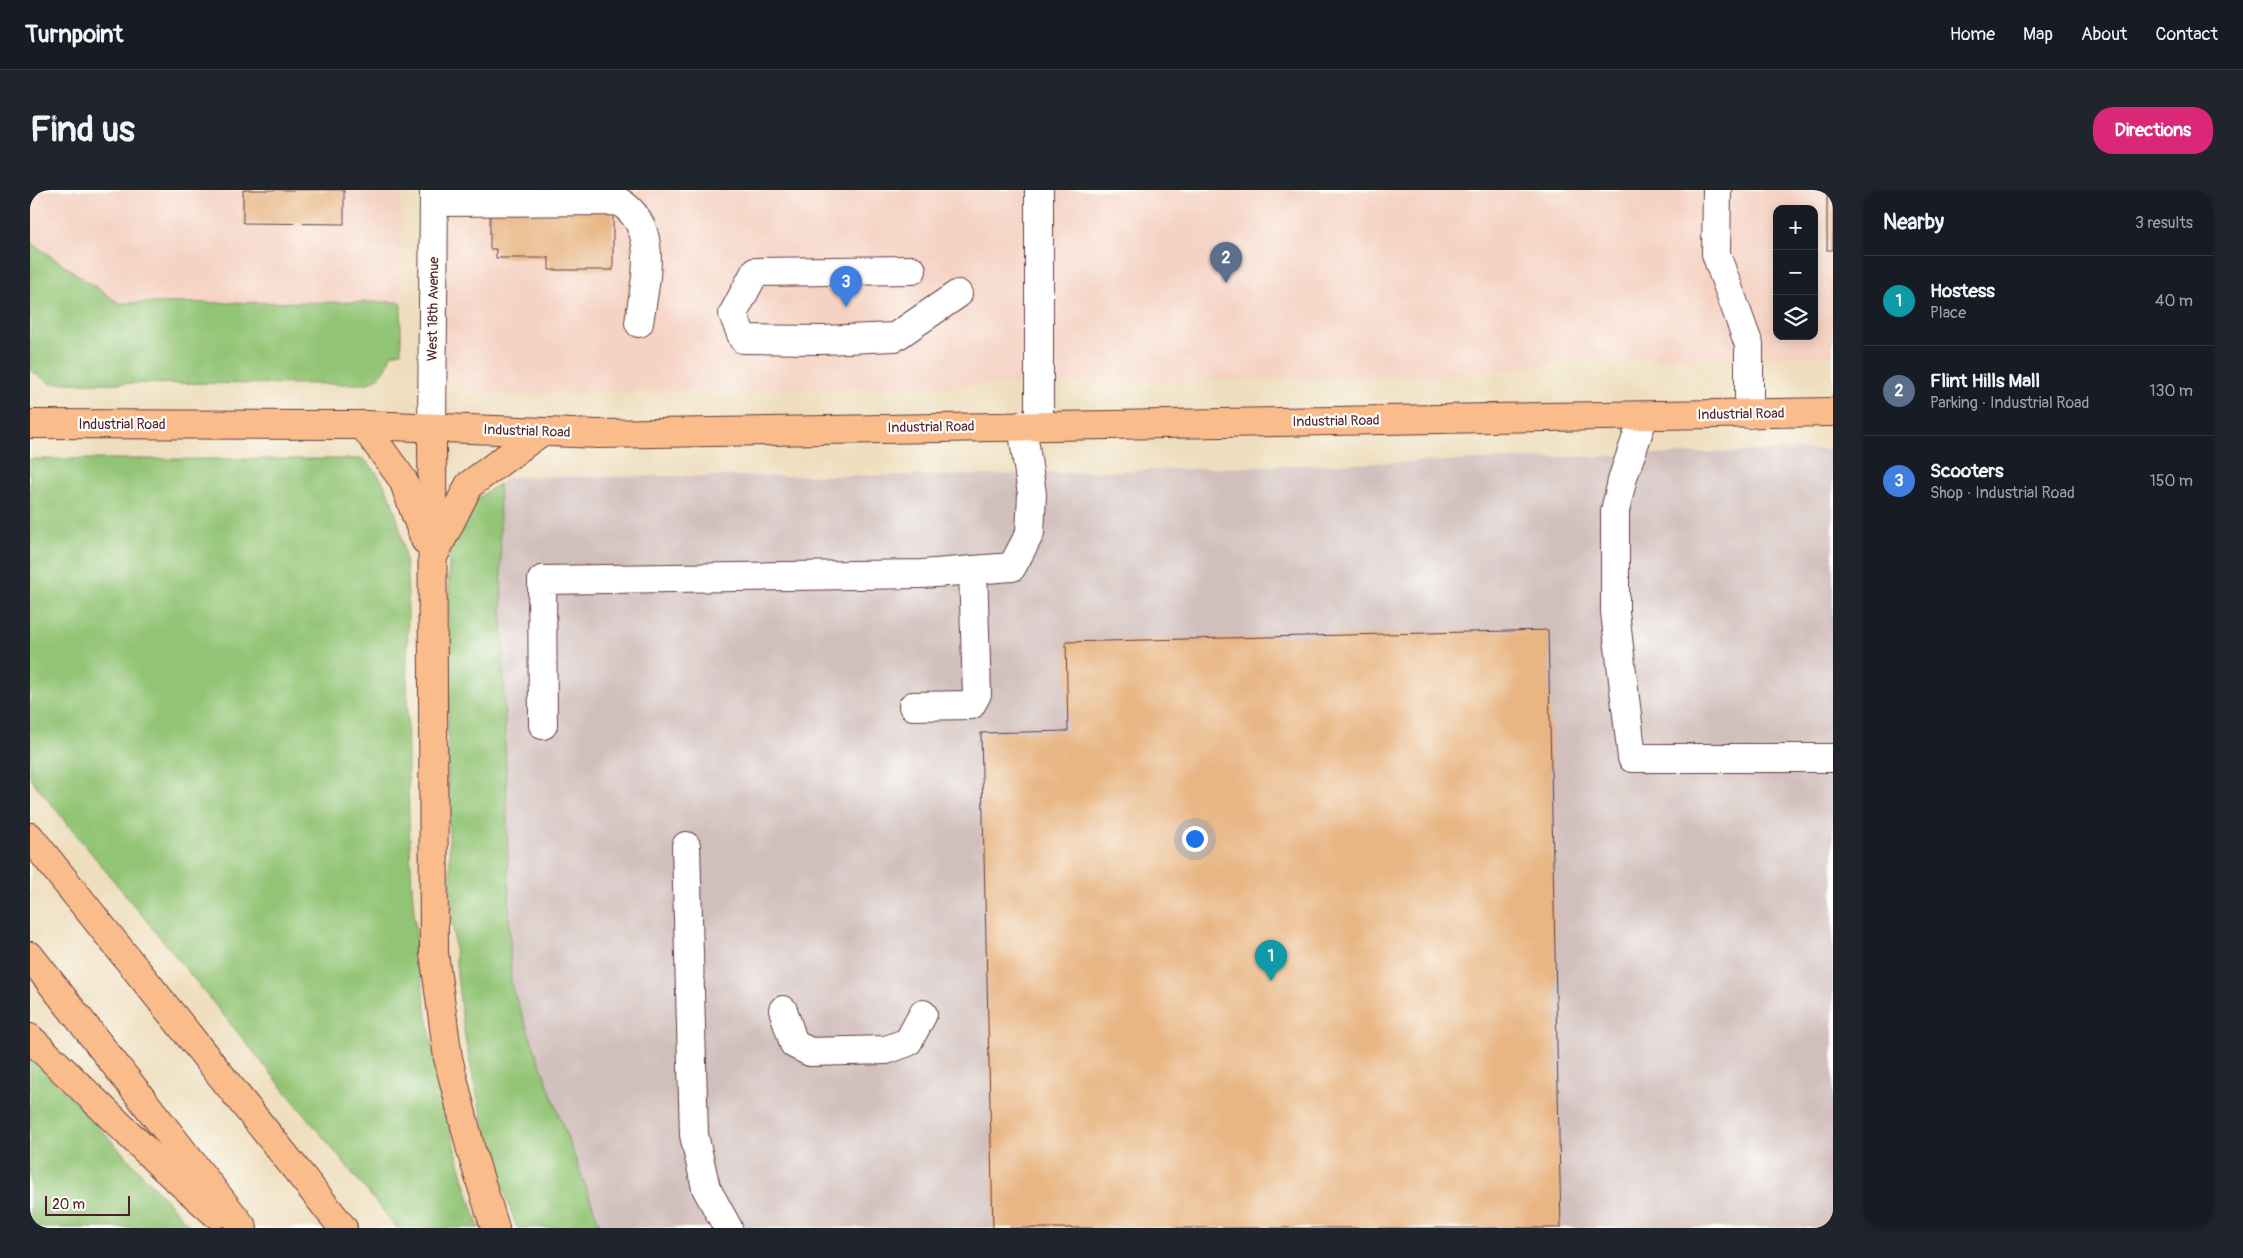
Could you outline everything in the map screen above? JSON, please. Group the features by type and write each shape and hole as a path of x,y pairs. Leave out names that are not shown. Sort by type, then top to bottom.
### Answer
{"main road":[{"name":"Industrial Road","path":"30,424 363,425 599,434 1833,412"},
{"path":"363,425 403,480 432,558"},
{"path":"432,429 434,953 448,1058 472,1154 495,1228"},
{"path":"432,558 469,485 541,432"},
{"path":"30,837 343,1228"},
{"path":"30,956 243,1228"},
{"path":"30,1038 164,1168 233,1228"}],"street":[{"path":"543,724 542,580 922,574 1012,567 1030,533 1032,494 1030,426 1039,190"},
{"path":"1717,190 1716,254 1749,345 1749,414"},
{"path":"434,196 618,201 630,208 640,220 646,234 646,273 639,323"},
{"name":"West 18th Avenue","path":"432,429 434,196"},
{"path":"912,270 755,272 733,314 743,339 822,340 895,338 958,294"},
{"path":"1644,416 1624,477 1616,511 1616,612 1632,758 1833,758"},
{"path":"913,706 971,705 977,694 973,570"},
{"path":"686,846 694,1135 706,1188 728,1228"},
{"path":"783,1010 794,1044 810,1052 886,1050 908,1042 923,1014"}],"shaded area":[{"path":"30,190 401,190 401,302 119,303 30,242"},
{"path":"443,190 1833,190 1833,355 1589,360 1442,376 480,395 467,391 450,377 445,367"},
{"path":"1833,449 1833,1228 601,1228 511,985 499,484 509,477 987,475"}],"green space":[{"path":"30,242 119,303 401,302 401,352 391,354 382,374 375,380 364,384 50,383 30,370"},
{"path":"30,459 363,459 381,479 393,504 397,518 407,571 409,812 414,919 418,954 428,1024 442,1092 458,1161 479,1228 397,1228 30,778"},
{"path":"499,484 511,985 601,1228 517,1228 498,1173 482,1116 469,1059 460,1001 451,892 449,836 449,560 454,534 463,514 478,499"},
{"path":"30,1058 82,1109 192,1228 30,1228"}],"building":[{"path":"243,190 344,190 344,224 243,223"},
{"path":"1827,190 1833,190 1833,250 1827,250"},
{"path":"613,206 613,270 549,270 549,258 496,258 496,249 490,249 490,207"},
{"path":"1548,630 1561,1228 993,1228 981,733 1068,731 1066,642"}],"place":[{"name":"Flint Hills Mall","path":"1226,283"},
{"name":"Scooters","path":"846,307"},
{"name":"Hostess","path":"1271,981"}]}
